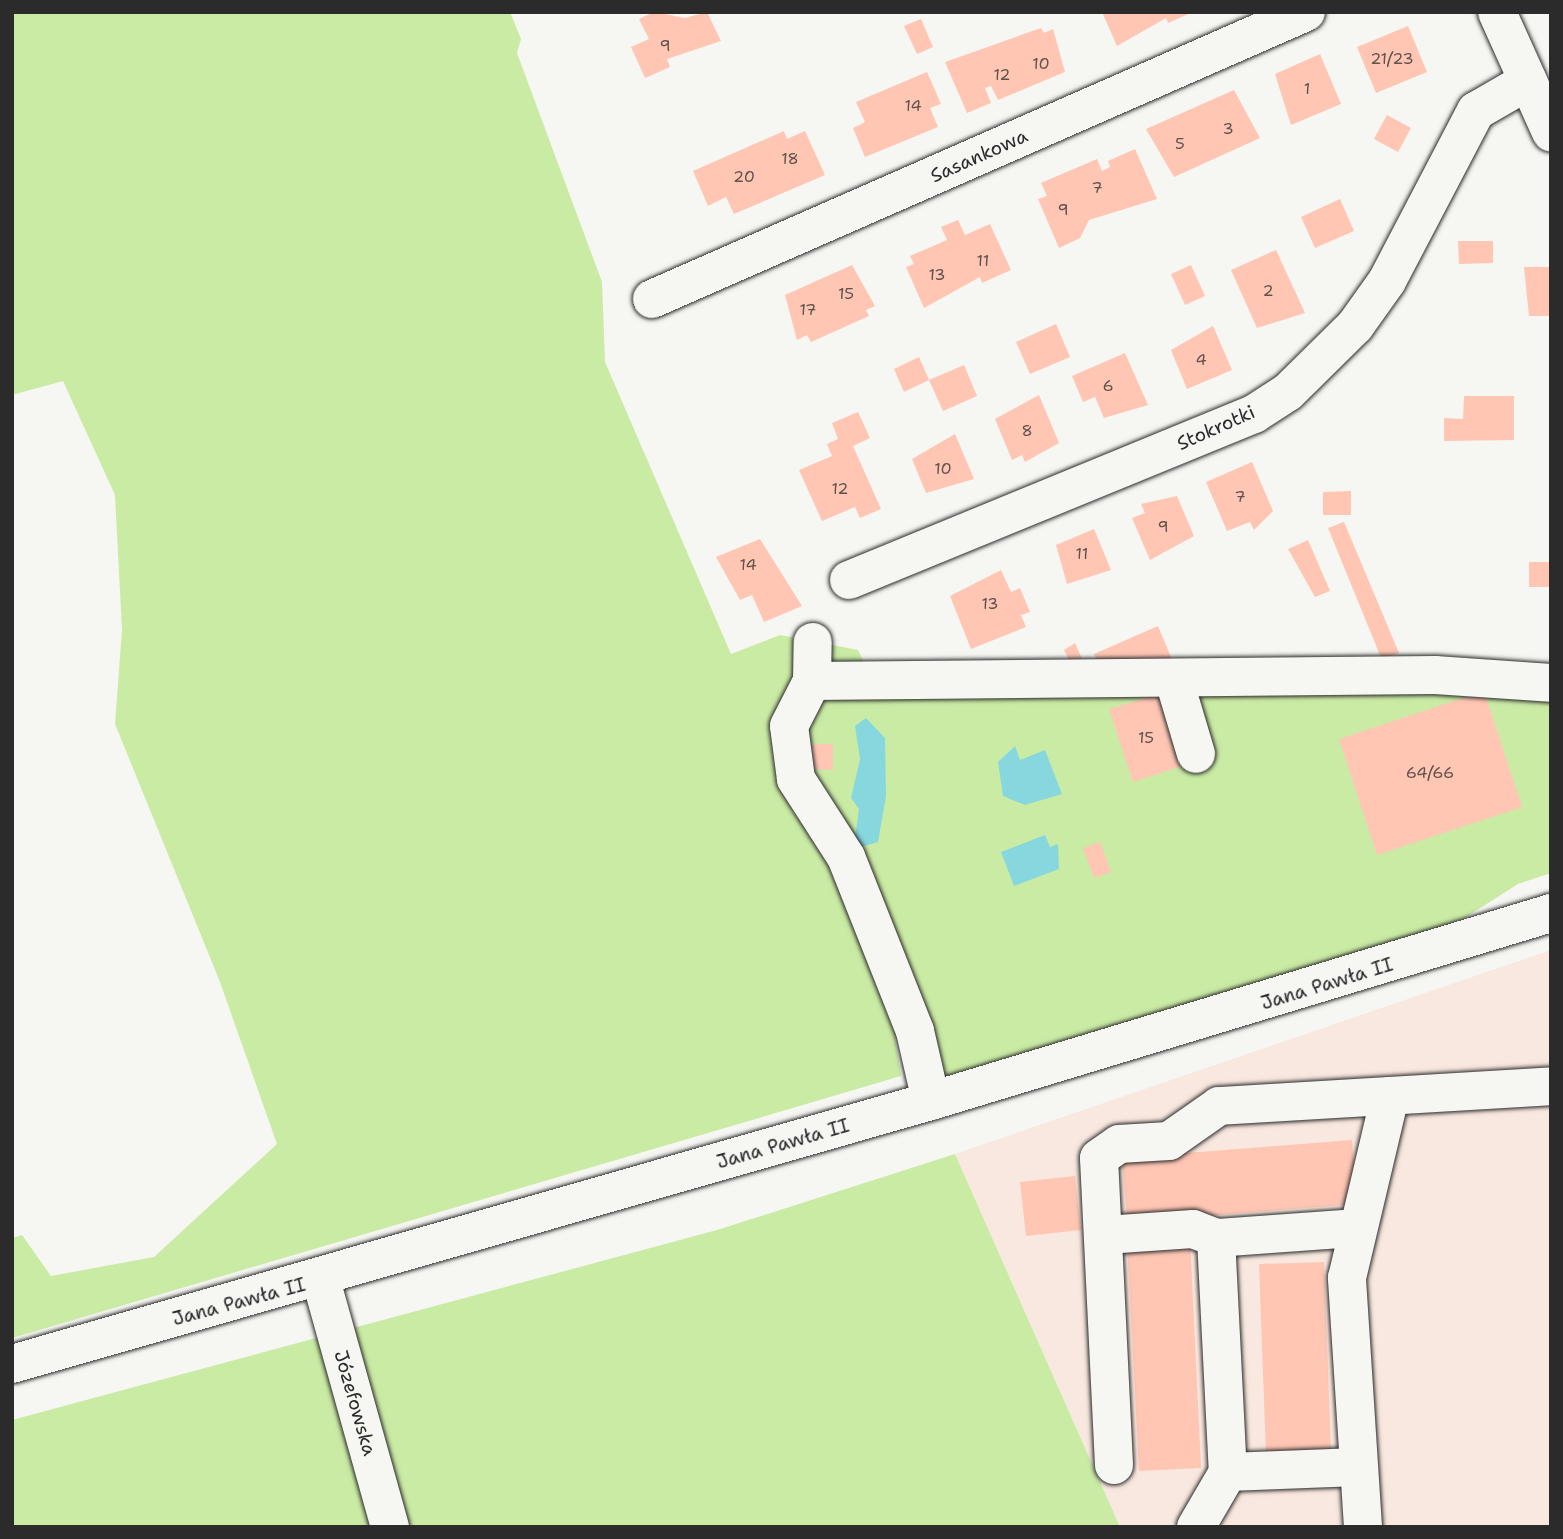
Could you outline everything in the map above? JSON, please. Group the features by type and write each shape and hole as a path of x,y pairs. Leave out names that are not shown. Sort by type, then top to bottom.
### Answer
{"street":[{"name":"Sasankowa","path":"652,299 1306,12"},
{"path":"1497,12 1551,132"},
{"name":"Stokrotki","path":"849,580 1254,414 1288,392 1355,326 1387,281 1476,111 1528,81"},
{"path":"813,642 812,681 789,726 796,779 846,857 915,1031 931,1101"},
{"path":"812,681 1174,680 1435,675 1551,683"},
{"path":"1174,680 1196,754"},
{"name":"Jana Pawła II","path":"12,1364 321,1280 931,1101 1551,913"},
{"path":"1114,1465 1105,1235 1099,1158 1119,1144 1169,1141 1219,1106 1551,1086"},
{"path":"1363,1527 1347,1278 1356,1228 1390,1096"},
{"path":"1105,1235 1193,1229 1216,1238 1356,1228"},
{"path":"1196,1527 1228,1472 1216,1238"},
{"name":"Józefowska","path":"321,1280 390,1527"},
{"path":"1228,1472 1358,1466"}],"shaded area":[{"path":"1551,950 1551,1527 1120,1527 955,1154"}],"green space":[{"path":"12,12 510,12 521,39 517,53 602,282 605,362 731,654 780,635 858,650 867,669 1551,667 1551,873 1518,884 1441,933 959,1076 943,1075 924,1028 895,1038 901,1076 12,1338 12,1238 22,1235 51,1276 154,1257 277,1144 220,982 115,724 122,630 115,495 63,381 12,395"},
{"path":"955,1154 1120,1527 12,1527 12,1420 717,1230"}],"water":[{"path":"866,718 885,738 886,796 878,842 861,847 855,838 859,809 851,798 860,759 855,726"},
{"path":"1015,746 1020,760 1045,750 1062,794 1025,805 1003,796 998,762"},
{"path":"1045,835 1050,847 1058,844 1059,869 1014,886 1001,852"}],"building":[{"path":"654,12 685,18 707,12 721,41 667,59 670,67 645,78 631,47 649,39 639,19"},
{"path":"1102,12 1193,12 1168,23 1166,18 1117,46"},
{"path":"921,19 933,47 917,54 904,26"},
{"path":"1408,26 1427,72 1376,93 1357,47"},
{"path":"1041,28 1044,33 1053,29 1065,72 998,100 991,86 985,88 991,103 967,113 945,62"},
{"path":"1320,54 1341,104 1291,125 1275,74"},
{"path":"927,72 941,104 930,108 938,127 865,157 853,128 865,122 856,102"},
{"path":"1234,90 1260,138 1174,177 1146,129"},
{"path":"1387,115 1411,128 1398,152 1374,139"},
{"path":"784,131 787,139 805,131 825,175 734,214 726,197 708,206 693,171"},
{"path":"1135,149 1157,199 1089,220 1080,238 1059,248 1038,199 1047,196 1041,183 1097,159 1102,171 1110,167 1108,161"},
{"path":"1340,199 1354,231 1315,248 1301,217"},
{"path":"958,220 965,235 990,224 1011,270 982,283 980,277 924,308 906,267 914,264 910,256 947,240 941,227"},
{"path":"1458,241 1493,241 1493,263 1459,264"},
{"path":"1276,250 1305,313 1257,328 1231,270"},
{"path":"852,265 875,306 866,310 869,316 811,342 807,335 797,340 785,295"},
{"path":"1191,265 1205,296 1185,305 1171,274"},
{"path":"1524,267 1551,267 1551,316 1529,316"},
{"path":"1056,324 1070,357 1030,374 1016,342"},
{"path":"1213,326 1232,370 1187,389 1171,350"},
{"path":"1125,353 1148,405 1104,418 1095,397 1083,402 1072,376"},
{"path":"919,357 929,380 904,392 894,369"},
{"path":"964,365 977,396 943,411 929,380"},
{"path":"1039,395 1059,443 1025,462 1022,455 1012,460 995,419"},
{"path":"1464,396 1514,396 1514,440 1444,441 1444,418 1463,419"},
{"path":"858,412 870,438 853,446 881,509 860,518 855,507 822,521 799,470 832,456 827,444 838,439 832,423"},
{"path":"955,434 974,479 926,493 912,459"},
{"path":"1252,462 1273,511 1254,530 1250,522 1227,531 1206,482"},
{"path":"1351,491 1351,515 1323,515 1323,492"},
{"path":"1177,496 1194,536 1150,560 1132,518 1145,513 1141,504"},
{"path":"1344,522 1399,653 1382,660 1328,528"},
{"path":"1094,529 1111,570 1067,584 1056,545"},
{"path":"760,539 802,606 764,622 752,595 740,600 716,557"},
{"path":"1308,540 1330,591 1315,597 1288,549"},
{"path":"1529,562 1551,562 1551,587 1529,587"},
{"path":"1001,570 1011,592 1020,588 1030,612 1021,615 1026,627 971,649 950,596"},
{"path":"1158,626 1176,669 1101,669 1094,654"},
{"path":"1075,643 1087,670 1074,670 1064,650"},
{"path":"1484,691 1522,807 1377,855 1339,739"},
{"path":"1159,694 1182,766 1133,782 1109,709"},
{"path":"809,744 833,744 833,770 808,769"},
{"path":"1100,842 1111,872 1094,878 1083,848"},
{"path":"1352,1140 1357,1204 1127,1222 1122,1158"},
{"path":"1075,1176 1081,1230 1026,1236 1020,1182"},
{"path":"1190,1238 1201,1468 1139,1471 1127,1242"},
{"path":"1324,1262 1331,1452 1266,1455 1259,1264"}]}
